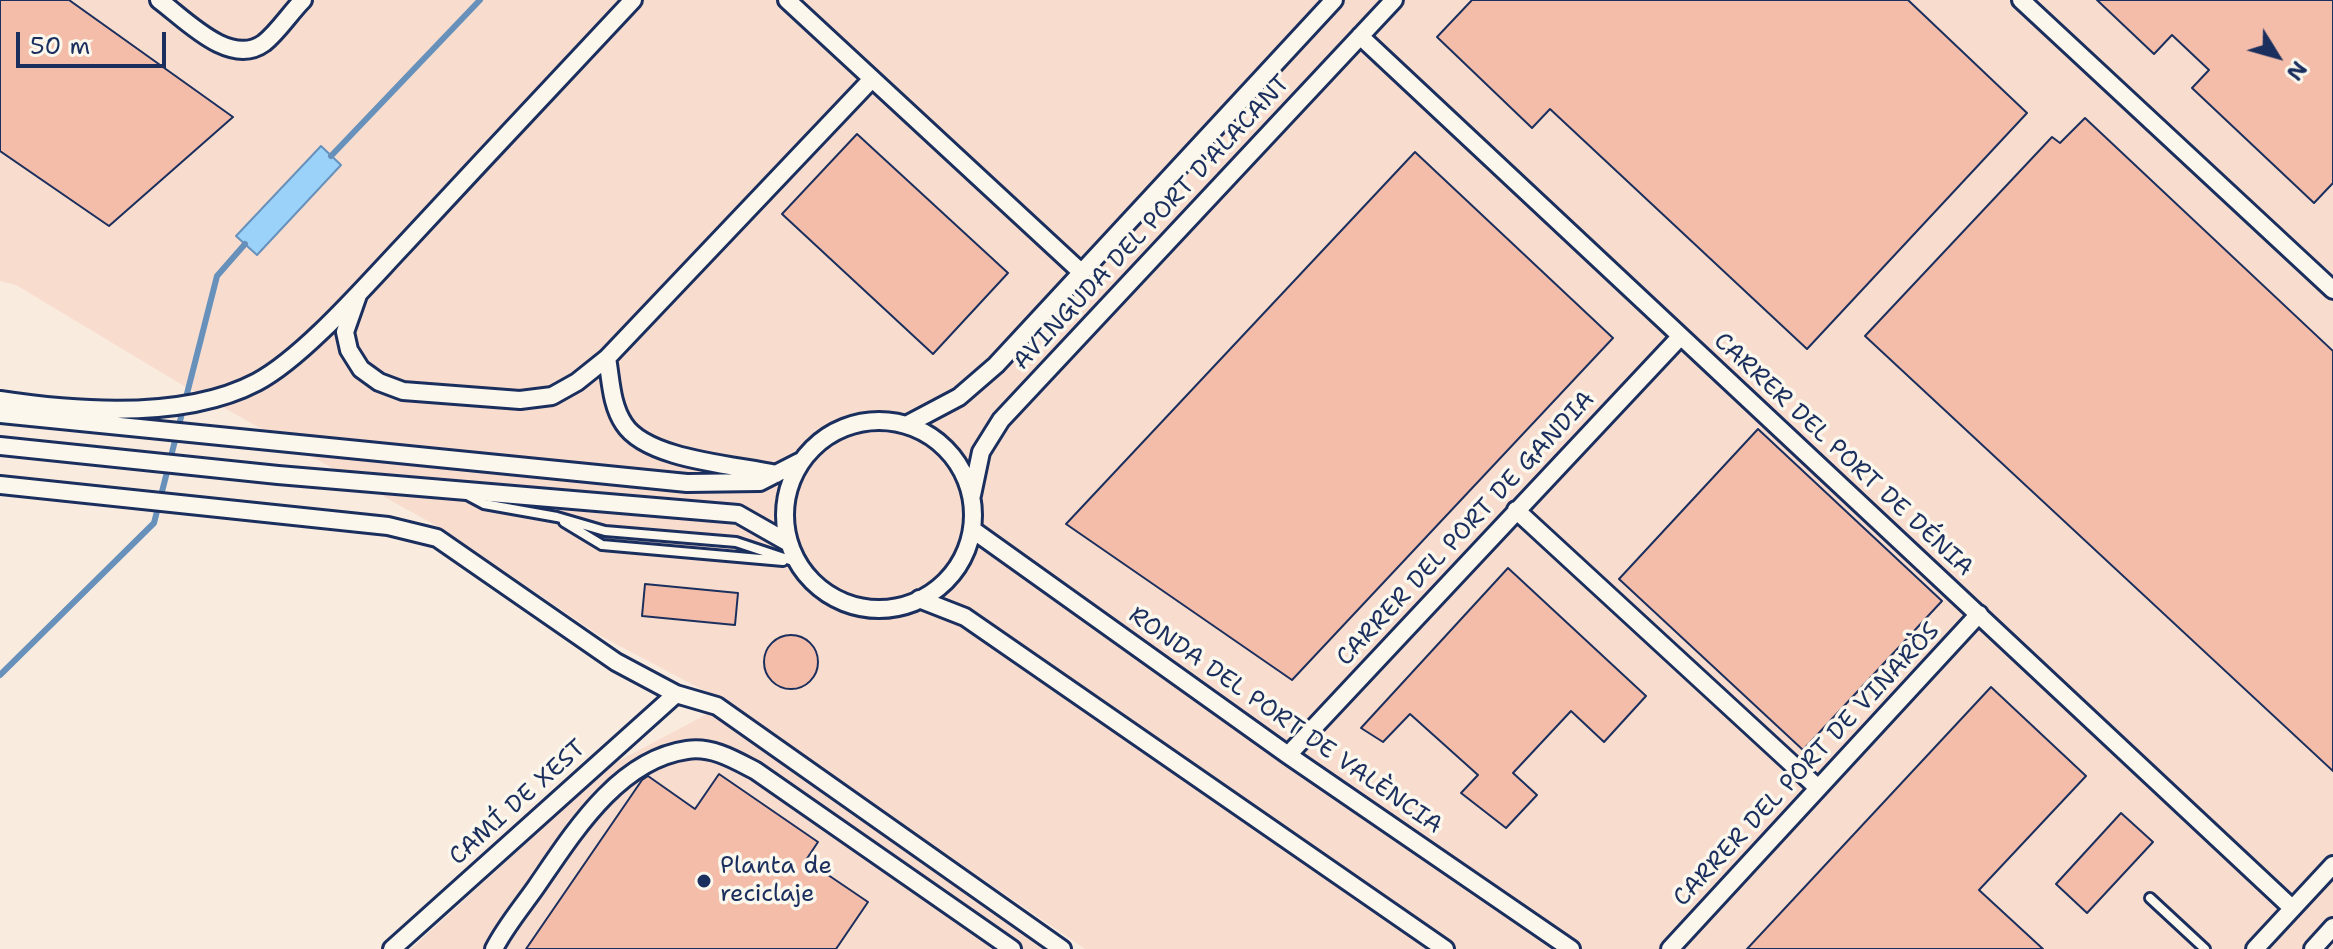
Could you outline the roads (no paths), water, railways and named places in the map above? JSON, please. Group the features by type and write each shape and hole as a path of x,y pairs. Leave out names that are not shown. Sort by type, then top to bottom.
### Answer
{"street":[{"path":"159,0 220,45 236,51 249,50 263,43 303,0"},
{"path":"0,400 150,410 207,401 258,382 288,359 358,293 633,0"},
{"path":"787,0 1081,272"},
{"name":"AVINGUDA DEL PORT D'ALACANT","path":"908,424 959,397 996,365 1334,0"},
{"name":"AVINGUDA DEL PORT D'ALACANT","path":"972,495 981,452 1001,420 1394,0"},
{"path":"2021,0 2333,290"},
{"name":"CARRER DEL PORT DE DÉNIA","path":"1360,36 2292,908"},
{"path":"358,293 345,332 349,350 361,369 379,382 403,391 520,400 552,396 577,382 607,358 871,80"},
{"name":"CARRER DEL PORT DE GANDIA","path":"1288,755 1680,337"},
{"path":"607,358 615,405 625,426 639,439 675,454 776,474"},
{"path":"0,414 687,483 760,482 799,462 817,443 857,422 908,424 943,444 966,477 972,495 973,530 959,567 932,594 894,609 860,608 840,602 813,584 796,562 789,543 784,509 787,489 799,462"},
{"path":"0,446 278,475 738,514 789,543"},
{"path":"0,485 388,526 437,538 555,623 616,662 676,694 717,706 1062,949"},
{"path":"1516,510 1818,788"},
{"name":"RONDA DEL PORT DE VALÈNCIA","path":"973,530 1288,755 1571,949"},
{"path":"919,599 965,617 1445,949"},
{"name":"CARRER DEL PORT DE VINARÒS","path":"1670,949 1979,614"},
{"name":"CAMÍ DE XEST","path":"392,949 676,694"},
{"path":"494,949 578,827 614,789 654,759 689,749 724,754 756,771 1012,949"},
{"path":"2255,949 2333,865"},
{"path":"2313,949 2333,927"}],"lane":[{"path":"454,489 484,504 557,517 605,531 736,542 796,562"},
{"path":"557,517 602,545 796,562"},
{"path":"2150,898 2205,949"}],"water":[{"path":"321,146 341,165 257,255 236,236"}],"waterway":[{"path":"331,156 480,0"},
{"path":"0,675 154,523 217,276 245,244"}],"place":[{"name":"Planta de reciclaje","path":"704,881"}]}
